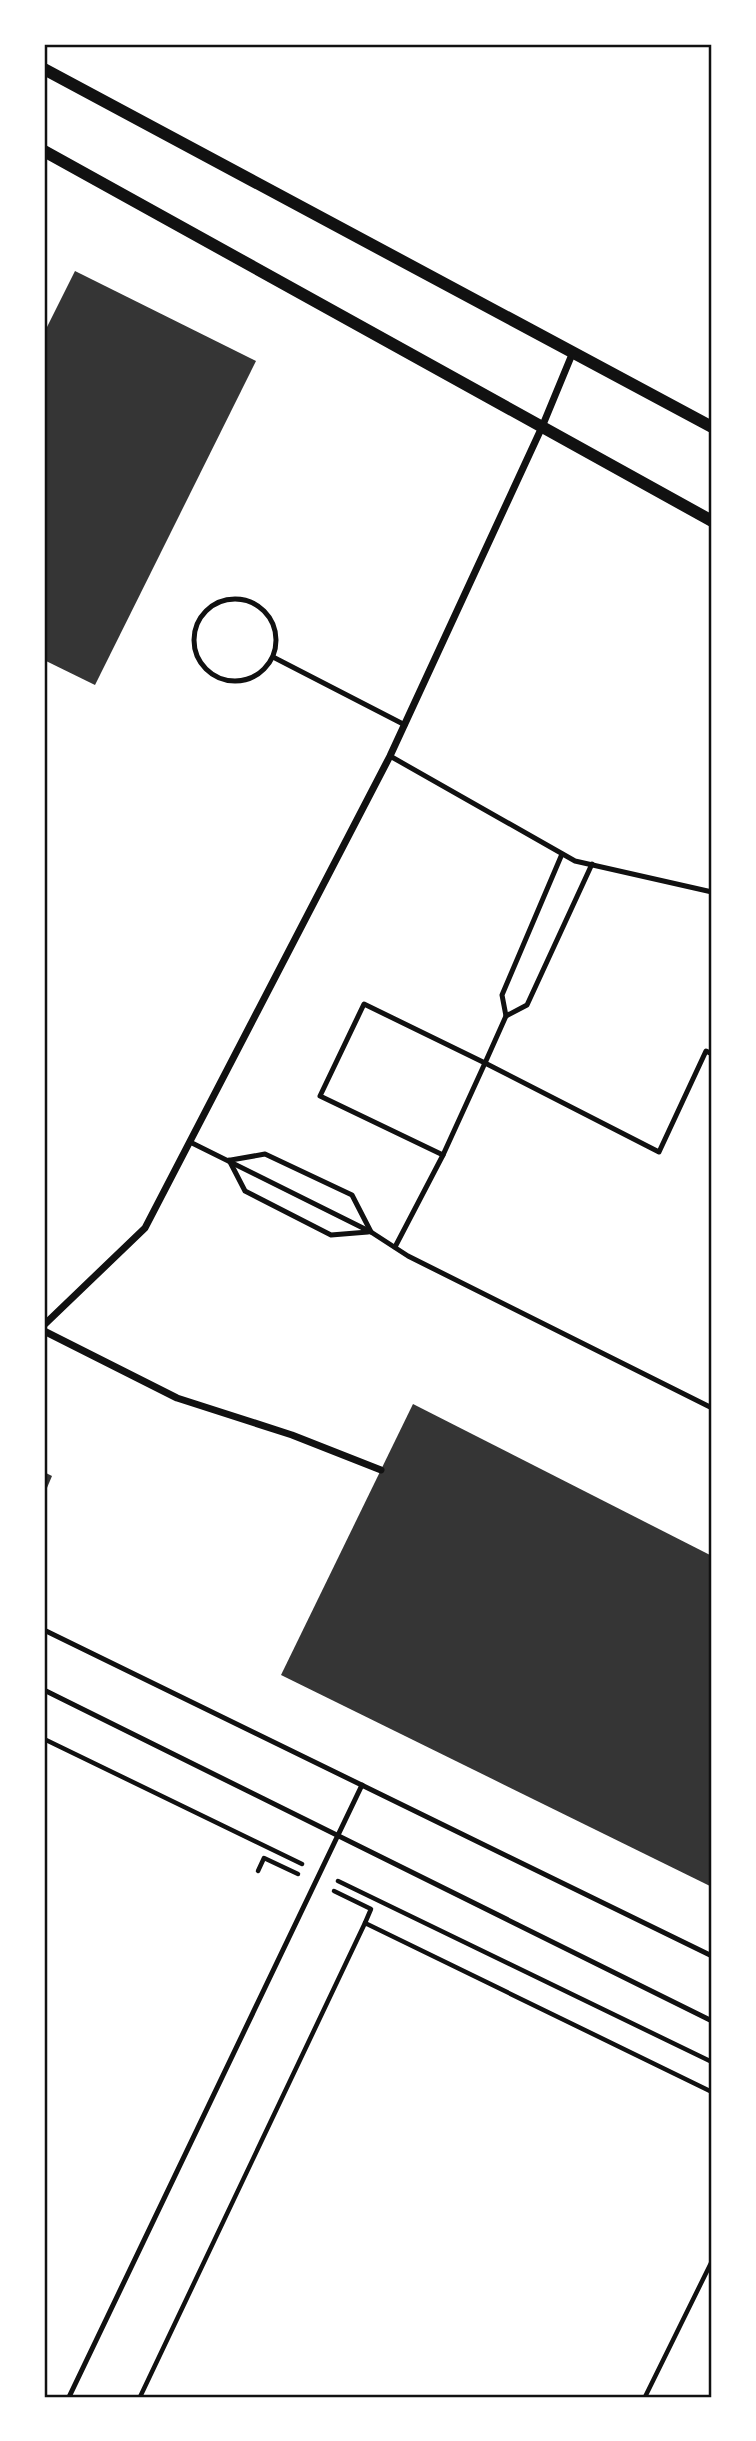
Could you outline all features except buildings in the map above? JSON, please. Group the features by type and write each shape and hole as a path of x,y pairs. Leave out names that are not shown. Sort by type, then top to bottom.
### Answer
{"street":[{"path":"44,69 712,428"},
{"path":"44,151 712,521"},
{"path":"44,1325 145,1228 390,756 542,427 573,352"},
{"path":"44,1331 177,1398 292,1435 381,1469"}],"lane":[{"path":"224,600 251,602 262,609 275,631 273,657 265,670 253,678 226,682 213,676 202,666 195,654 195,625 212,605 224,600"},
{"path":"273,657 405,725"},
{"path":"390,756 575,861 712,892"},
{"path":"395,1247 443,1155 506,1016 502,995 562,854"},
{"path":"506,1016 527,1005 592,864"},
{"path":"443,1155 320,1096 365,1004 659,1152 706,1051 712,1054"},
{"path":"190,1142 372,1232 408,1256 712,1408"},
{"path":"229,1160 265,1154 352,1195 372,1232"},
{"path":"229,1160 245,1191 295,1217 331,1235 372,1232"},
{"path":"44,1630 712,1956"},
{"path":"44,1690 712,2021"},
{"path":"69,2397 362,1785"}],"path":[{"path":"44,1739 712,2062"},
{"path":"140,2397 365,1923 712,2092"},
{"path":"645,2397 712,2261"}]}
